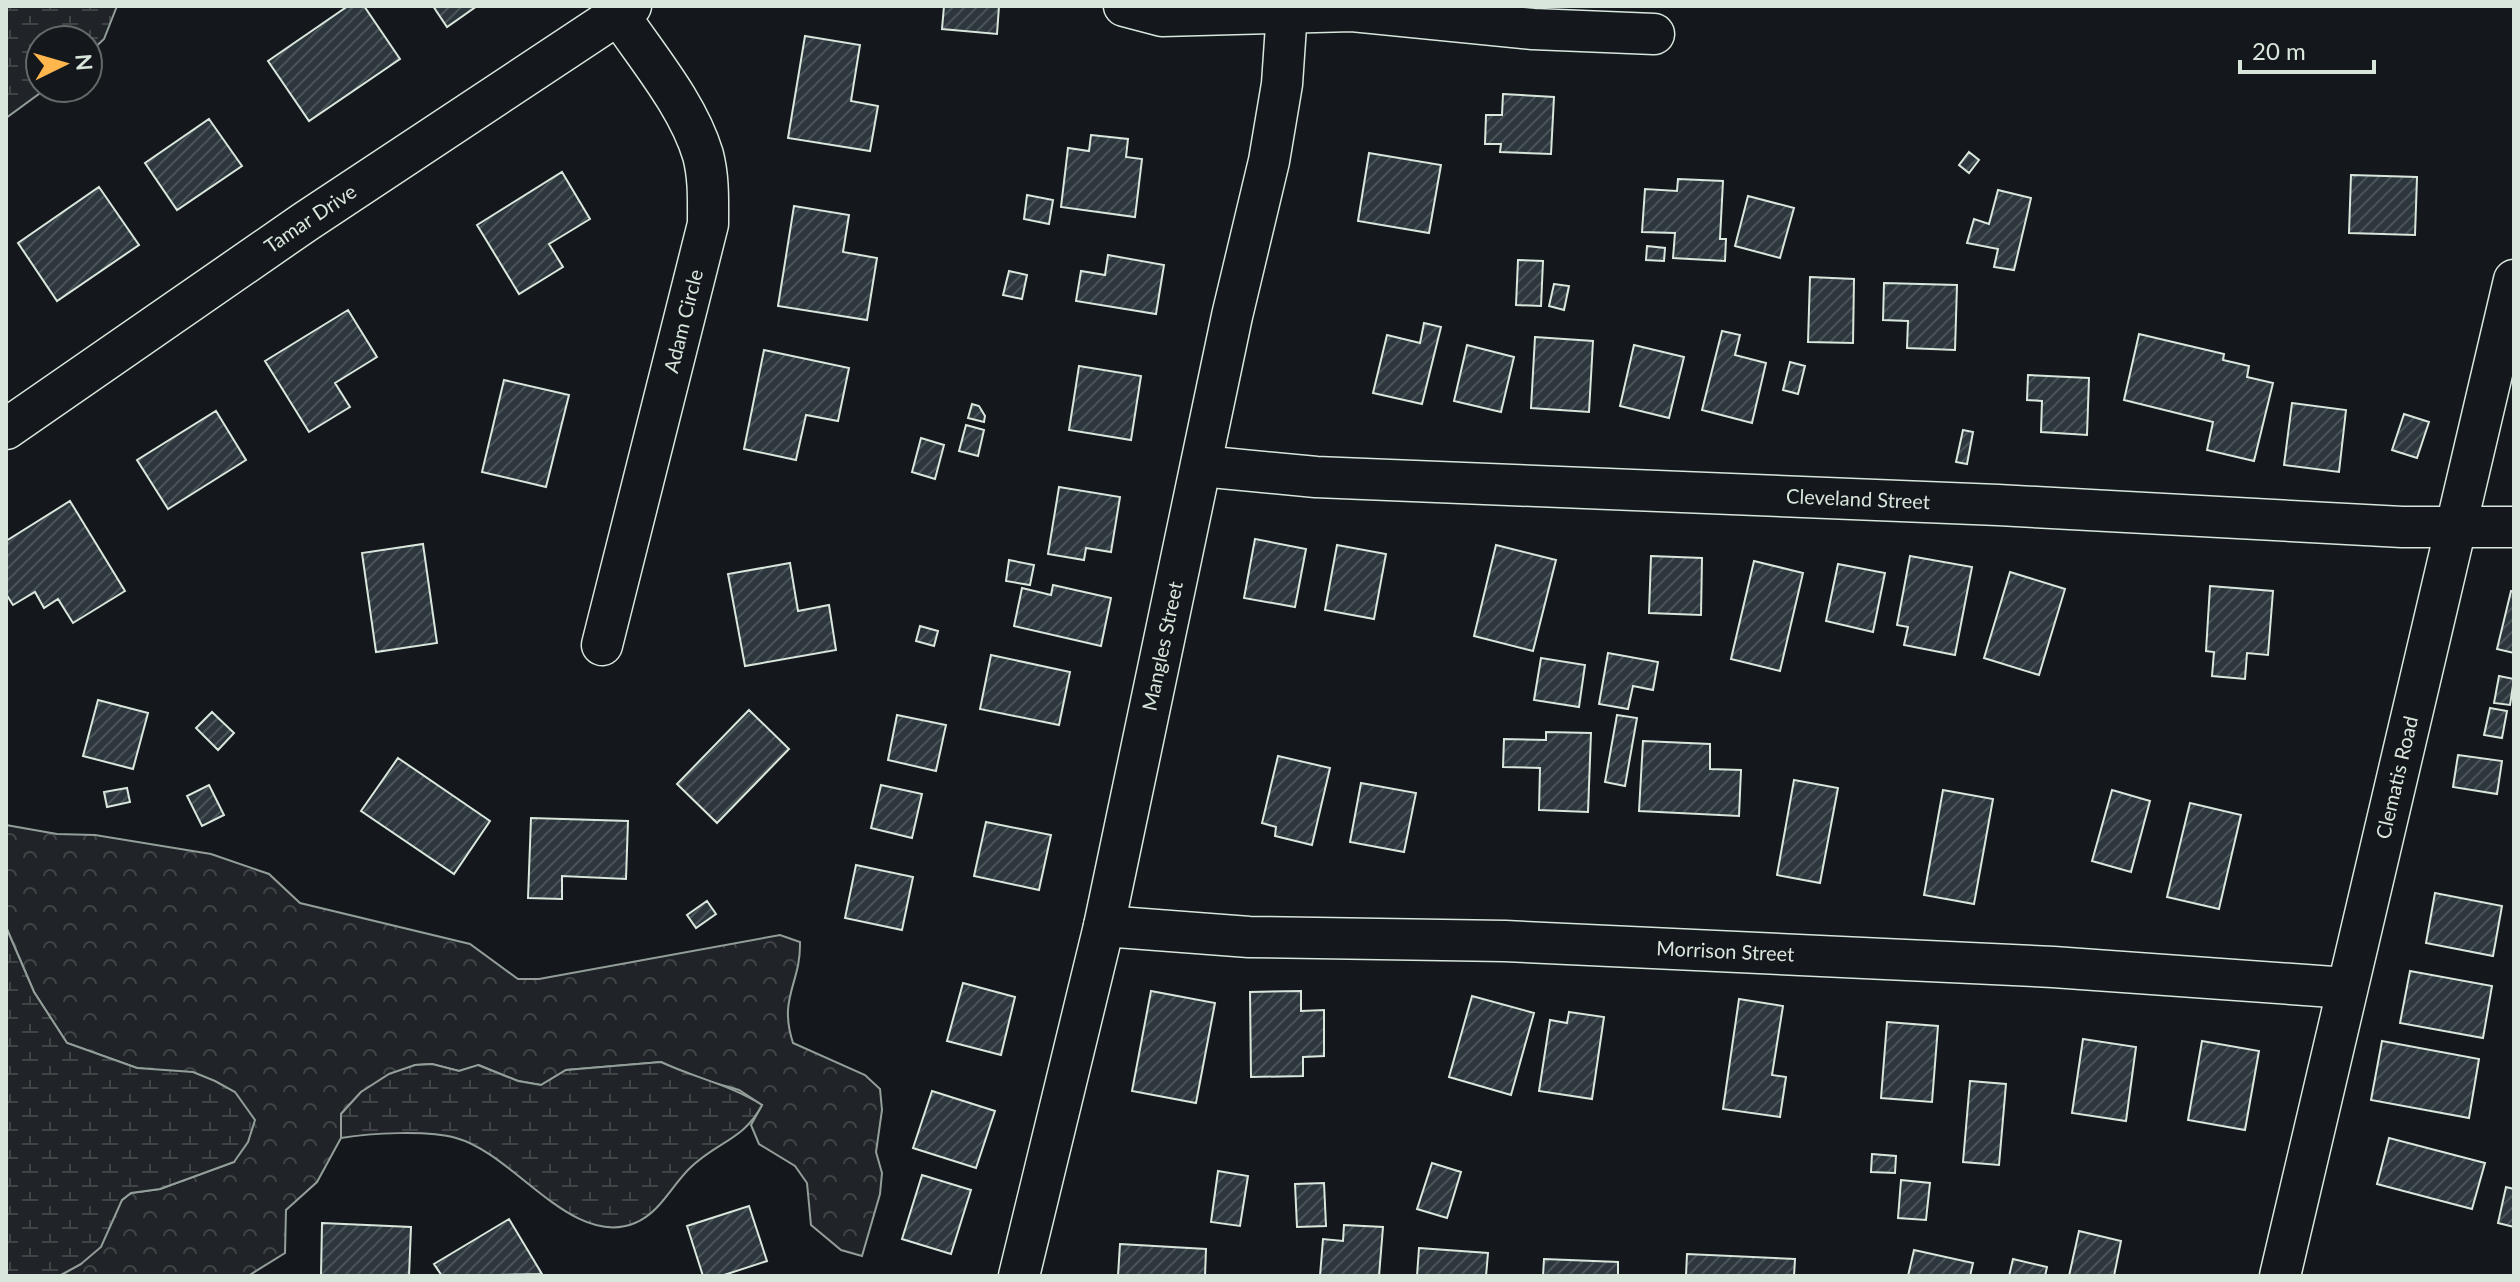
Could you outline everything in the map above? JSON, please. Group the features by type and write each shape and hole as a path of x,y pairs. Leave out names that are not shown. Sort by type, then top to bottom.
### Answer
{"street":[{"path":"1124,6 1162,16 1287,11 1412,15 1533,29 1654,34"},
{"name":"Tamar Drive","path":"6,429 305,222 625,10"},
{"name":"Adam Circle","path":"602,645 652,435 699,266 708,214 706,168 694,133 625,10"},
{"name":"Mangles Street","path":"1019,1276 1104,926 1269,161 1282,84 1287,11"},
{"name":"Clematis Road","path":"2280,1276 2514,280"},
{"name":"Cleveland Street","path":"1201,466 1316,477 2069,508 2402,527 2514,527"},
{"name":"Morrison Street","path":"1104,926 1249,937 1505,941 2053,967 2347,988"}],"green space":[{"path":"6,6 117,6 104,39 104,24 24,24 25,104 6,118"},
{"path":"6,825 57,834 95,835 211,854 269,874 300,903 470,944 518,979 539,979 780,935 800,942 788,1014 793,1043 865,1075 880,1089 882,1110 876,1152 882,1173 880,1194 862,1256 841,1250 811,1225 807,1183 795,1166 759,1144 751,1125 762,1105 739,1090 690,1076 661,1062 566,1070 541,1085 518,1081 479,1065 459,1071 432,1064 415,1065 361,1092 341,1114 341,1138 317,1182 286,1210 285,1253 248,1276 59,1276 81,1264 122,1200 131,1193 160,1189 234,1162 163,1071 137,1068 67,1043 34,992 6,927"},
{"path":"6,927 34,992 67,1043 137,1068 193,1072 215,1081 235,1092 255,1120 248,1142 234,1162 160,1189 131,1193 122,1200 101,1247 81,1264 59,1276 6,1276"},
{"path":"661,1062 738,1092 762,1105 747,1126 700,1159 652,1213 635,1223 612,1227 589,1223 566,1212 478,1147 456,1138 399,1133 341,1138 341,1114 361,1092 389,1074 415,1065 432,1064 459,1071 478,1065 518,1081 541,1085 566,1070"}],"building":[{"path":"348,6 364,6 400,59 309,121 268,61"},
{"path":"433,6 477,6 447,27"},
{"path":"944,6 999,6 997,34 942,29"},
{"path":"805,36 860,45 851,101 878,106 870,151 788,138"},
{"path":"1503,94 1554,97 1551,154 1500,152 1501,144 1485,144 1486,115 1502,115"},
{"path":"209,119 242,166 177,210 145,163"},
{"path":"1091,135 1128,139 1126,157 1142,159 1135,217 1061,207 1068,148 1089,151"},
{"path":"1969,152 1979,160 1969,173 1959,165"},
{"path":"1369,153 1441,165 1429,233 1358,221"},
{"path":"562,172 590,219 549,244 563,267 519,294 477,225"},
{"path":"2351,175 2417,177 2415,235 2349,233"},
{"path":"1678,179 1723,181 1720,239 1726,239 1725,261 1673,258 1675,233 1642,232 1645,189 1677,191"},
{"path":"99,187 139,245 57,301 18,243"},
{"path":"1998,190 2031,198 2014,270 1994,267 1998,249 1967,243 1974,219 1989,224"},
{"path":"1027,195 1053,200 1049,224 1024,219"},
{"path":"1748,196 1794,208 1780,258 1735,246"},
{"path":"794,206 849,215 843,252 877,258 867,320 778,306"},
{"path":"1647,246 1665,248 1664,261 1646,260"},
{"path":"1108,255 1164,265 1156,314 1076,301 1081,271 1105,275"},
{"path":"1518,260 1543,261 1541,306 1516,305"},
{"path":"1009,271 1027,275 1022,299 1003,295"},
{"path":"1810,277 1854,279 1853,343 1808,342"},
{"path":"1884,283 1957,285 1955,350 1907,348 1908,321 1883,320"},
{"path":"1554,284 1569,286 1564,310 1549,306"},
{"path":"348,310 377,357 335,383 350,407 309,432 265,361"},
{"path":"1424,323 1441,327 1422,404 1373,393 1387,335 1420,343"},
{"path":"1722,331 1740,335 1735,355 1766,363 1752,423 1702,410"},
{"path":"2139,334 2224,354 2223,360 2249,366 2247,377 2273,383 2254,461 2207,450 2213,422 2124,400"},
{"path":"1535,337 1593,341 1589,412 1531,408"},
{"path":"1467,345 1514,357 1501,412 1454,401"},
{"path":"1634,345 1684,357 1669,418 1620,406"},
{"path":"764,350 849,368 838,421 806,415 796,460 744,449"},
{"path":"1790,362 1805,366 1798,394 1783,390"},
{"path":"1079,366 1141,376 1131,440 1069,430"},
{"path":"2028,375 2089,378 2087,435 2041,432 2042,401 2027,400"},
{"path":"504,380 569,395 546,487 482,472"},
{"path":"2292,403 2346,410 2339,472 2284,465"},
{"path":"972,404 979,406 985,416 984,422 968,418"},
{"path":"216,411 246,460 168,509 137,460"},
{"path":"2404,414 2429,422 2417,458 2392,450"},
{"path":"966,425 984,430 978,456 959,451"},
{"path":"1963,430 1973,432 1967,464 1956,462"},
{"path":"921,438 944,445 935,479 912,472"},
{"path":"1059,487 1120,497 1111,552 1086,548 1084,560 1048,554"},
{"path":"70,501 125,591 73,623 58,599 44,608 35,592 13,605 6,594 6,541"},
{"path":"1255,539 1306,549 1295,607 1244,598"},
{"path":"423,544 437,643 376,652 362,553"},
{"path":"1337,545 1386,554 1374,619 1325,610"},
{"path":"1496,545 1556,560 1533,651 1474,636"},
{"path":"1651,556 1702,558 1701,615 1649,613"},
{"path":"1910,556 1972,567 1955,655 1904,645 1908,627 1897,625"},
{"path":"1009,560 1034,565 1030,585 1006,581"},
{"path":"1754,561 1803,573 1780,671 1731,659"},
{"path":"790,563 798,611 829,605 836,650 745,666 728,574"},
{"path":"1838,564 1885,573 1873,632 1826,621"},
{"path":"2010,572 2065,589 2039,675 1984,658"},
{"path":"1053,585 1111,598 1101,646 1014,626 1022,588 1051,595"},
{"path":"2210,586 2273,591 2268,655 2247,653 2245,679 2212,676 2214,652 2206,651"},
{"path":"2511,591 2514,592 2514,653 2497,649"},
{"path":"920,626 938,631 934,646 916,641"},
{"path":"1608,653 1658,662 1653,690 1633,686 1628,709 1599,704"},
{"path":"991,655 1070,672 1059,725 980,709"},
{"path":"1541,658 1585,665 1579,707 1534,700"},
{"path":"2499,676 2514,679 2510,705 2494,703"},
{"path":"98,700 148,713 133,769 83,756"},
{"path":"2490,708 2507,711 2502,738 2484,735"},
{"path":"749,710 789,749 717,823 677,784"},
{"path":"212,712 234,733 218,750 196,728"},
{"path":"897,715 946,725 936,771 888,760"},
{"path":"1617,715 1637,718 1625,786 1605,782"},
{"path":"1546,732 1591,733 1588,812 1539,810 1540,768 1503,767 1504,739 1546,740"},
{"path":"1643,741 1710,744 1710,769 1741,770 1739,816 1639,811"},
{"path":"2458,755 2502,761 2497,794 2453,787"},
{"path":"1278,756 1330,768 1312,845 1275,836 1276,827 1262,823"},
{"path":"398,758 490,821 454,874 361,811"},
{"path":"1794,780 1838,788 1820,883 1777,875"},
{"path":"1361,783 1416,793 1404,852 1350,842"},
{"path":"209,785 224,815 202,826 187,796"},
{"path":"881,785 922,794 912,838 871,828"},
{"path":"127,788 130,802 107,807 104,792"},
{"path":"1943,790 1993,799 1974,904 1924,895"},
{"path":"2112,790 2150,801 2131,872 2092,861"},
{"path":"2190,803 2241,815 2219,909 2167,897"},
{"path":"531,818 628,821 626,879 562,876 562,899 528,898"},
{"path":"986,822 1051,835 1039,890 974,876"},
{"path":"856,865 913,877 902,930 845,918"},
{"path":"2435,893 2502,906 2493,956 2426,943"},
{"path":"707,901 716,914 696,928 687,915"},
{"path":"2410,971 2492,986 2483,1038 2400,1023"},
{"path":"963,983 1015,997 1001,1055 947,1041"},
{"path":"1151,991 1215,1003 1196,1103 1132,1091"},
{"path":"1301,991 1301,1011 1324,1010 1324,1056 1303,1057 1303,1076 1251,1077 1250,992"},
{"path":"1472,996 1534,1013 1511,1095 1449,1077"},
{"path":"1739,999 1783,1006 1772,1075 1786,1077 1780,1117 1723,1109"},
{"path":"1569,1012 1604,1017 1592,1099 1539,1091 1550,1020 1567,1023"},
{"path":"1887,1022 1938,1026 1932,1102 1881,1098"},
{"path":"2083,1039 2136,1047 2126,1121 2072,1113"},
{"path":"2202,1041 2259,1051 2245,1130 2188,1120"},
{"path":"2382,1041 2479,1059 2469,1118 2371,1100"},
{"path":"1970,1081 2006,1084 1999,1165 1963,1162"},
{"path":"932,1091 995,1111 976,1168 913,1148"},
{"path":"2389,1138 2485,1163 2472,1209 2377,1184"},
{"path":"1872,1154 1896,1156 1895,1173 1871,1172"},
{"path":"1432,1163 1461,1172 1447,1218 1417,1209"},
{"path":"1218,1171 1248,1176 1240,1226 1211,1222"},
{"path":"922,1175 971,1190 951,1254 902,1239"},
{"path":"1901,1180 1930,1183 1926,1220 1898,1218"},
{"path":"1324,1183 1326,1226 1297,1227 1295,1184"},
{"path":"2506,1187 2514,1189 2514,1227 2498,1223"},
{"path":"749,1206 767,1261 721,1276 703,1276 687,1226"},
{"path":"509,1219 542,1274 442,1276 434,1264"},
{"path":"322,1223 411,1227 409,1276 321,1276"},
{"path":"1344,1225 1383,1227 1379,1276 1320,1276 1323,1239 1343,1241"},
{"path":"2079,1231 2121,1241 2114,1276 2069,1276"},
{"path":"1120,1244 1206,1249 1205,1276 1118,1276"},
{"path":"1419,1248 1488,1253 1486,1276 1417,1276"},
{"path":"1914,1250 1973,1263 1970,1276 1908,1276"},
{"path":"1687,1254 1795,1259 1794,1276 1686,1276"},
{"path":"1544,1259 1618,1262 1618,1276 1543,1276"},
{"path":"2013,1259 2047,1267 2045,1276 2009,1276"}]}
